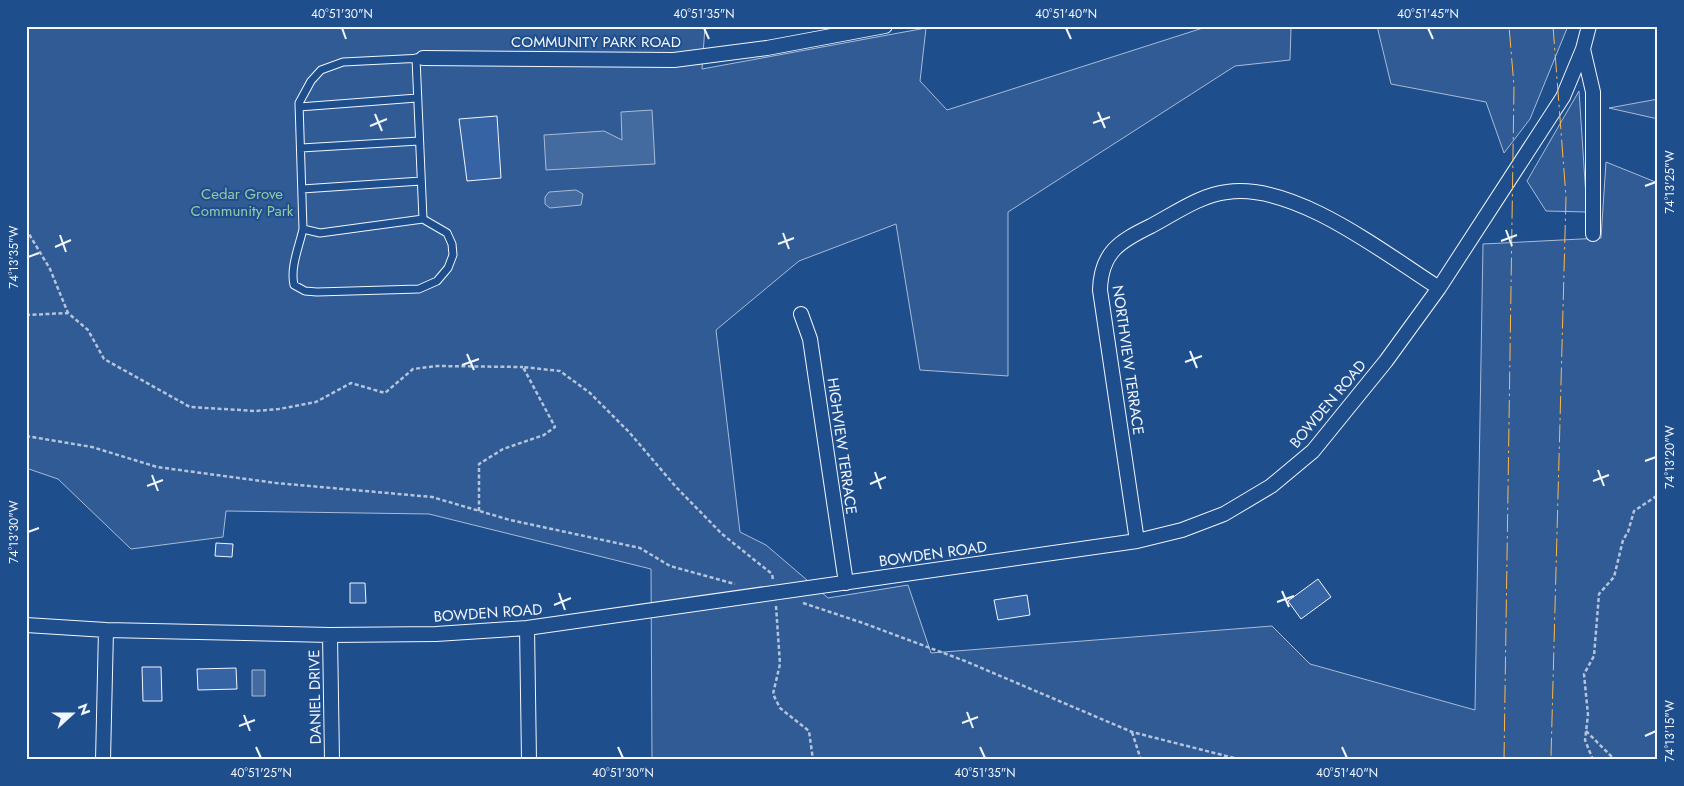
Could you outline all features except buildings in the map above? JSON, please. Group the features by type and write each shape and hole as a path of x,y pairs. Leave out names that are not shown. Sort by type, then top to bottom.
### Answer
{"street":[{"name":"COMMUNITY PARK ROAD","path":"420,58 674,60 767,48 885,26"},
{"name":"BOWDEN ROAD","path":"26,625 106,630 330,635 436,634 528,628 1137,541 1182,530 1224,514 1260,494 1313,451 1386,361 1439,288 1563,97 1583,49 1589,26"},
{"path":"1583,49 1593,92 1593,234"},
{"name":"NORTHVIEW TERRACE","path":"1137,541 1100,290 1106,260 1118,245 1126,239 1214,194 1246,191 1291,202 1321,214 1439,288"},
{"name":"HIGHVIEW TERRACE","path":"801,314 810,340 846,583"},
{"path":"528,628 529,760"},
{"path":"103,760 106,630"},
{"name":"DANIEL DRIVE","path":"330,635 332,760"}],"lane":[{"path":"303,229 320,233 423,219 447,233 452,244 453,255 448,268 437,281 420,289 317,292 305,291 294,285 293,267 303,229 299,103 311,81 321,70 332,64 343,62 420,58 417,98 423,219"},
{"path":"299,107 417,98"},
{"path":"300,148 419,141"},
{"path":"302,189 421,181"}],"path":[{"path":"26,229 50,269 68,313 88,330 104,359 190,407 256,412 280,409 316,402 351,383 385,393 414,369 437,366 523,366 560,371 590,393 722,534 772,574 780,664 773,694 780,708 809,731 813,760"},
{"path":"26,315 68,313"},
{"path":"479,511 479,464 503,449 544,435 555,428 523,366"},
{"path":"26,436 92,447 156,467 276,483 432,497 510,520 640,548 670,566 741,585"},
{"path":"1593,760 1585,740 1588,715 1584,674 1594,656 1599,594 1614,577 1623,540 1628,532 1634,511 1658,496"},
{"path":"802,602 965,661 1132,732 1242,760"},
{"path":"1586,731 1615,760"},
{"path":"1132,732 1141,760"}],"shaded area":[{"path":"26,26 705,26 702,69 926,28 920,81 947,110 1209,26 1305,26 1291,28 1290,60 1235,66 1008,212 1008,376 920,370 896,224 799,261 716,330 740,532 766,545 828,598 908,585 931,653 1272,626 1310,664 1475,710 1483,244 1601,238 1606,162 1658,183 1658,760 652,760 651,569 429,514 226,511 223,537 131,549 58,479 26,468"},
{"path":"1377,26 1568,26 1530,119 1504,153 1486,102 1391,84"},
{"path":"1579,91 1587,212 1546,211 1527,181"},
{"path":"1658,99 1658,119 1609,108"},
{"path":"652,110 655,164 546,170 544,135 604,131 622,140 621,112"},
{"path":"576,190 583,194 581,205 550,208 545,204 545,197 549,192"},
{"path":"252,670 265,670 265,696 252,696"}],"power":[{"path":"1504,760 1514,86 1509,26"},
{"path":"1553,26 1566,197 1551,757 1563,760"}],"park label":[{"name":"Cedar Grove Community Park","path":"242,202"}]}
